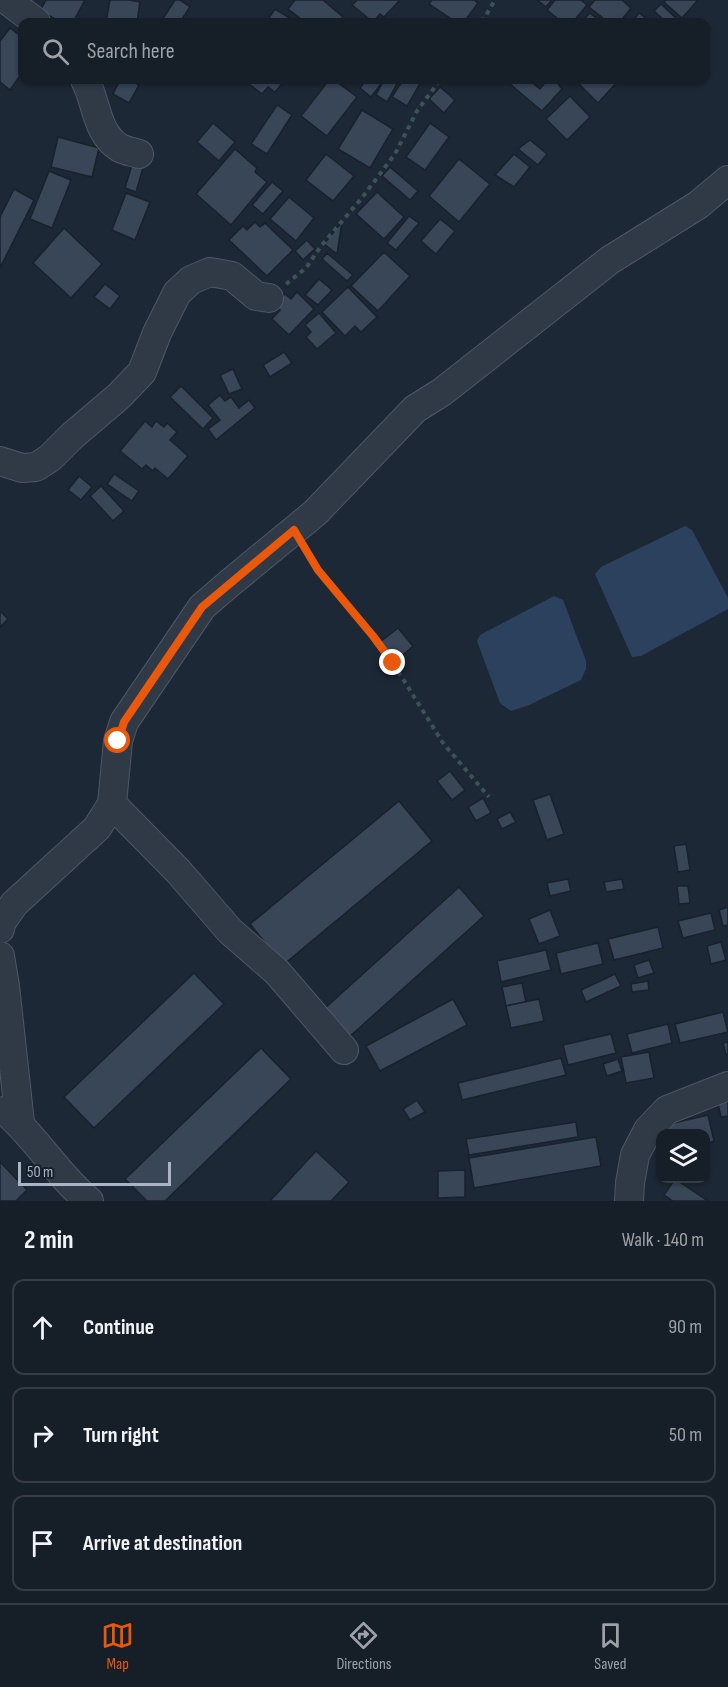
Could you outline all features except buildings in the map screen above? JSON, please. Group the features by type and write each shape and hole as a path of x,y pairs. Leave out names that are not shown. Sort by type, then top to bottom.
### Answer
{"street":[{"path":"7,0 31,18"},
{"path":"87,84 100,123 111,140 121,148 139,154"},
{"path":"0,929 14,904 97,828 112,804 118,741 124,722 202,607 315,513 415,409 442,392 610,260 698,205 728,180"},
{"path":"0,461 22,468 36,467 50,458 119,396 142,372 157,333 177,293 191,280 210,272 232,276 256,296 269,298"},
{"path":"112,804 178,871 230,931 277,972 344,1050"},
{"path":"0,956 5,986 10,1115 76,1191 89,1201"},
{"path":"629,1201 635,1155 648,1130 667,1110 728,1086"}],"path":[{"path":"484,18 495,0"},
{"path":"269,298 306,268 321,246 361,199 395,154 417,111 437,84"},
{"path":"294,530 318,570 393,663 443,743 489,797"}],"water":[{"path":"685,526 692,530 728,598 728,609 641,656 632,657 595,574 601,567"},
{"path":"554,596 563,600 586,661 586,669 581,680 529,705 511,711 500,703 477,641 480,635"}],"route":[{"path":"118,741 124,722 202,607 294,530 318,570 393,663"}]}
